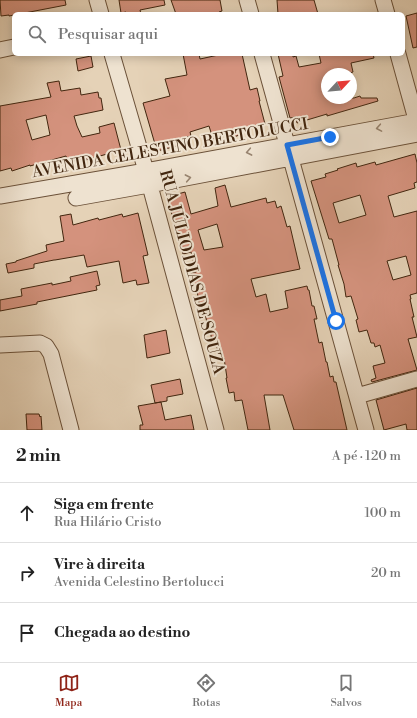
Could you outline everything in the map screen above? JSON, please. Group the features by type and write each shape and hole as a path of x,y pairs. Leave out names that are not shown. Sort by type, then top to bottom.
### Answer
{"street":[{"path":"97,0 100,12"},
{"path":"247,0 250,12"},
{"path":"383,0 386,12"},
{"path":"0,50 12,48"},
{"name":"RUA JÚLIO DIAS DE SOUZA","path":"113,56 216,430"},
{"path":"263,56 366,430"},
{"path":"399,56 417,122"},
{"name":"AVENIDA CELESTINO BERTOLUCCI","path":"289,152 417,122"},
{"name":"AVENIDA CELESTINO BERTOLUCCI","path":"0,196 147,178 289,152 417,134"},
{"name":"AVENIDA CELESTINO BERTOLUCCI","path":"76,198 147,178"},
{"path":"0,345 40,344 46,346 51,354 71,430"},
{"path":"357,396 417,379"}],"building":[{"path":"0,0 65,0 66,5 30,12 12,12 12,15 1,16"},
{"path":"119,0 164,0 165,5 140,10 140,12 121,12"},
{"path":"171,0 220,0 222,11 219,12 175,12"},
{"path":"277,0 314,0 317,12 278,12"},
{"path":"417,13 417,47 413,48 406,16"},
{"path":"91,56 93,67 78,71 76,59"},
{"path":"183,56 199,56 200,59 214,56 242,56 250,90 257,88 265,124 247,129 247,131 234,137 230,136 229,134 213,139 209,126 190,132 191,136 187,137 189,143 157,151 143,103 170,96 165,79 187,75"},
{"path":"278,56 296,56 299,67 321,63 319,56 374,56 374,58 351,63 352,68 321,68 321,104 357,104 357,97 360,96 361,98 377,98 378,101 297,123 296,117 290,118 279,77 283,76"},
{"path":"59,81 61,91 80,88 81,95 98,92 99,98 101,98 103,110 74,116 77,126 82,137 100,133 99,127 114,123 121,150 86,160 86,157 68,163 66,156 12,171 11,168 0,171 0,106 51,97 47,83","holes":["46,115 50,135 32,140 26,120"]},
{"path":"415,154 417,163 417,182 414,183 415,188 388,196 394,217 417,211 417,293 410,295 410,299 414,317 412,317 417,337 408,339 417,370 372,382 371,380 376,378 373,366 385,363 380,345 375,347 374,343 371,343 367,330 359,332 356,320 358,319 351,296 346,297 332,239 329,239 311,181 326,177 325,174 356,163 357,167 375,162 376,165","holes":["360,195 366,215 339,223 333,203","406,256 411,275 393,280 387,261"]},
{"path":"225,185 231,207 266,198 267,203 275,201 277,208 281,206 287,227 290,226 300,269 251,279 256,297 266,294 270,312 288,308 285,291 307,286 317,319 314,319 319,343 322,342 330,377 333,376 334,382 336,382 347,430 294,430 283,395 264,395 270,430 248,430 242,400 235,401 234,392 229,393 224,358 219,359 216,341 212,342 209,322 207,323 205,313 201,314 196,285 193,285 191,273 196,272 191,252 183,254 167,197 185,192 191,214 218,206 215,188","holes":["217,224 223,247 204,250 198,230"]},
{"path":"138,213 148,255 143,256 149,283 137,285 136,280 123,283 119,261 87,267 84,255 34,264 34,268 8,273 6,264 47,251 46,245 64,241 60,216 71,214 73,225 98,218 99,220 122,214 123,217"},
{"path":"97,271 100,285 96,286 97,290 0,311 0,300 22,296 21,289 71,281 70,277"},
{"path":"166,330 170,353 147,358 144,335"},
{"path":"180,379 183,394 167,397 167,401 155,403 151,385"},
{"path":"417,388 417,430 407,430 406,424 384,430 376,400"},
{"path":"161,402 165,420 191,415 194,430 140,430 140,425 143,425 138,406"},
{"path":"26,414 39,414 40,417 41,416 42,430 27,430"}],"route":[{"path":"330,137 287,145 336,321"}]}
